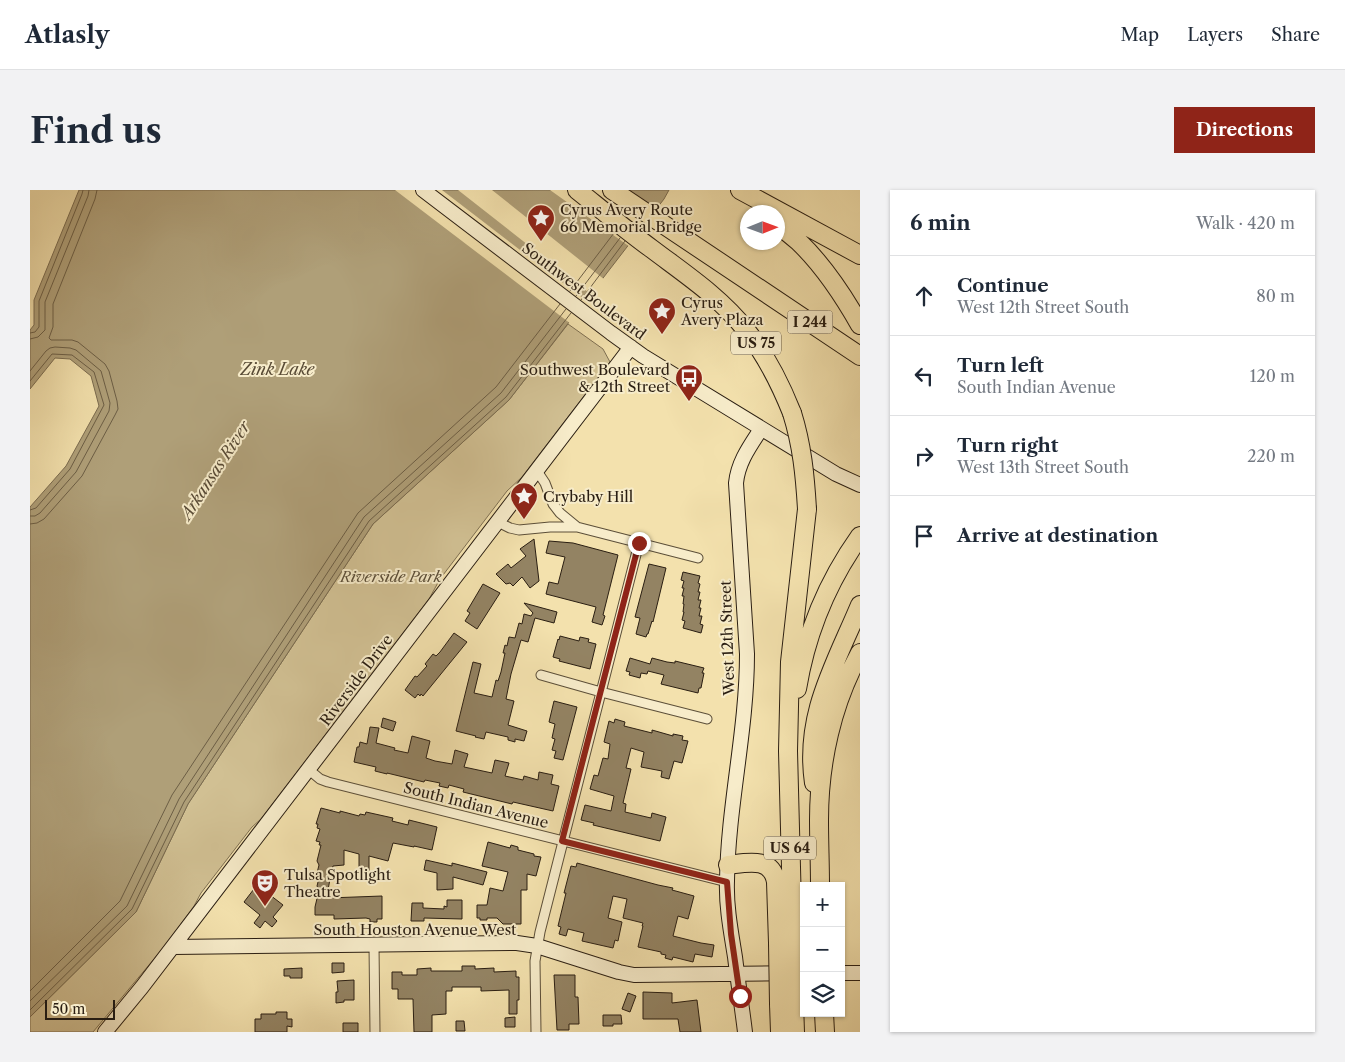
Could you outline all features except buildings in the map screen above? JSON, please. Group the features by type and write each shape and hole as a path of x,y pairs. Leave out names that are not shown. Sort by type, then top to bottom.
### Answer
{"highway":[{"name":"US 75","path":"577,190 701,286 728,310 761,351 775,374 792,413 805,468 807,509 790,662 788,751"},
{"name":"I 244","path":"612,190 860,356"},
{"path":"736,190 754,205"},
{"path":"740,190 860,255"},
{"path":"785,230 824,269 844,297 860,325"},
{"path":"759,288 860,368"},
{"name":"US 64","path":"795,1032 787,1004 785,944 788,751 799,678 812,630 826,593 860,536"},
{"path":"819,818 811,765 817,716 831,670 860,605"},
{"name":"US 64","path":"820,882 819,818 824,764 837,706 847,678 860,653"},
{"path":"727,874 758,862 765,864 773,872 785,944"},
{"path":"780,1032 787,1004"},
{"path":"824,1017 825,1032"}],"street":[{"name":"Southwest Boulevard","path":"423,190 630,347 761,429 836,474 860,485"},
{"name":"Riverside Drive","path":"105,1032 173,947 630,347"},
{"name":"West 12th Street","path":"745,1032 731,934 727,874 747,681 747,654 736,484 742,459 761,429"},
{"path":"536,471 545,482 553,504 566,519 577,527"},
{"path":"498,522 519,530 577,527 698,558"},
{"path":"536,1032 535,961 537,946 562,841 639,543"},
{"path":"541,675 707,719"},
{"name":"South Indian Avenue","path":"308,769 320,779 328,782 562,841 727,874"},
{"name":"South Houston Avenue West","path":"173,947 517,943 537,946 634,975 800,974"},
{"path":"374,945 375,1032"},
{"path":"845,973 860,973"}],"green space":[{"name":"Riverside Park","path":"568,324 603,349 610,362 522,477 507,491 440,579 429,599 261,819 252,827 201,893 194,906 164,947 93,1032 30,1032 30,1017 136,912 188,804 373,524 509,400"}],"water":[{"name":"Zink Lake","path":"79,190 669,190 509,400 373,524 188,804 136,912 30,1017 30,507 66,466 99,406 91,376 70,359 55,358 30,389 30,330 34,325 34,300"}],"pier":[{"path":"395,190 442,190 588,302 571,324"},
{"name":"Cyrus Avery Route 66 Memorial Bridge","path":"458,190 492,190 605,280 593,296"},
{"path":"550,190 623,190 657,213 630,247"}],"place":[{"name":"Cyrus Avery Route 66 Memorial Bridge","path":"541,242"},
{"name":"Cyrus Avery Plaza","path":"662,335"},
{"name":"Southwest Boulevard & 12th Street","path":"689,402"},
{"name":"Crybaby Hill","path":"524,520"},
{"name":"Tulsa Spotlight Theatre","path":"265,907"}],"route":[{"path":"639,543 562,841 727,882 731,934 740,996"}],"water label":[{"name":"Arkansas River","path":"215,470"}]}
